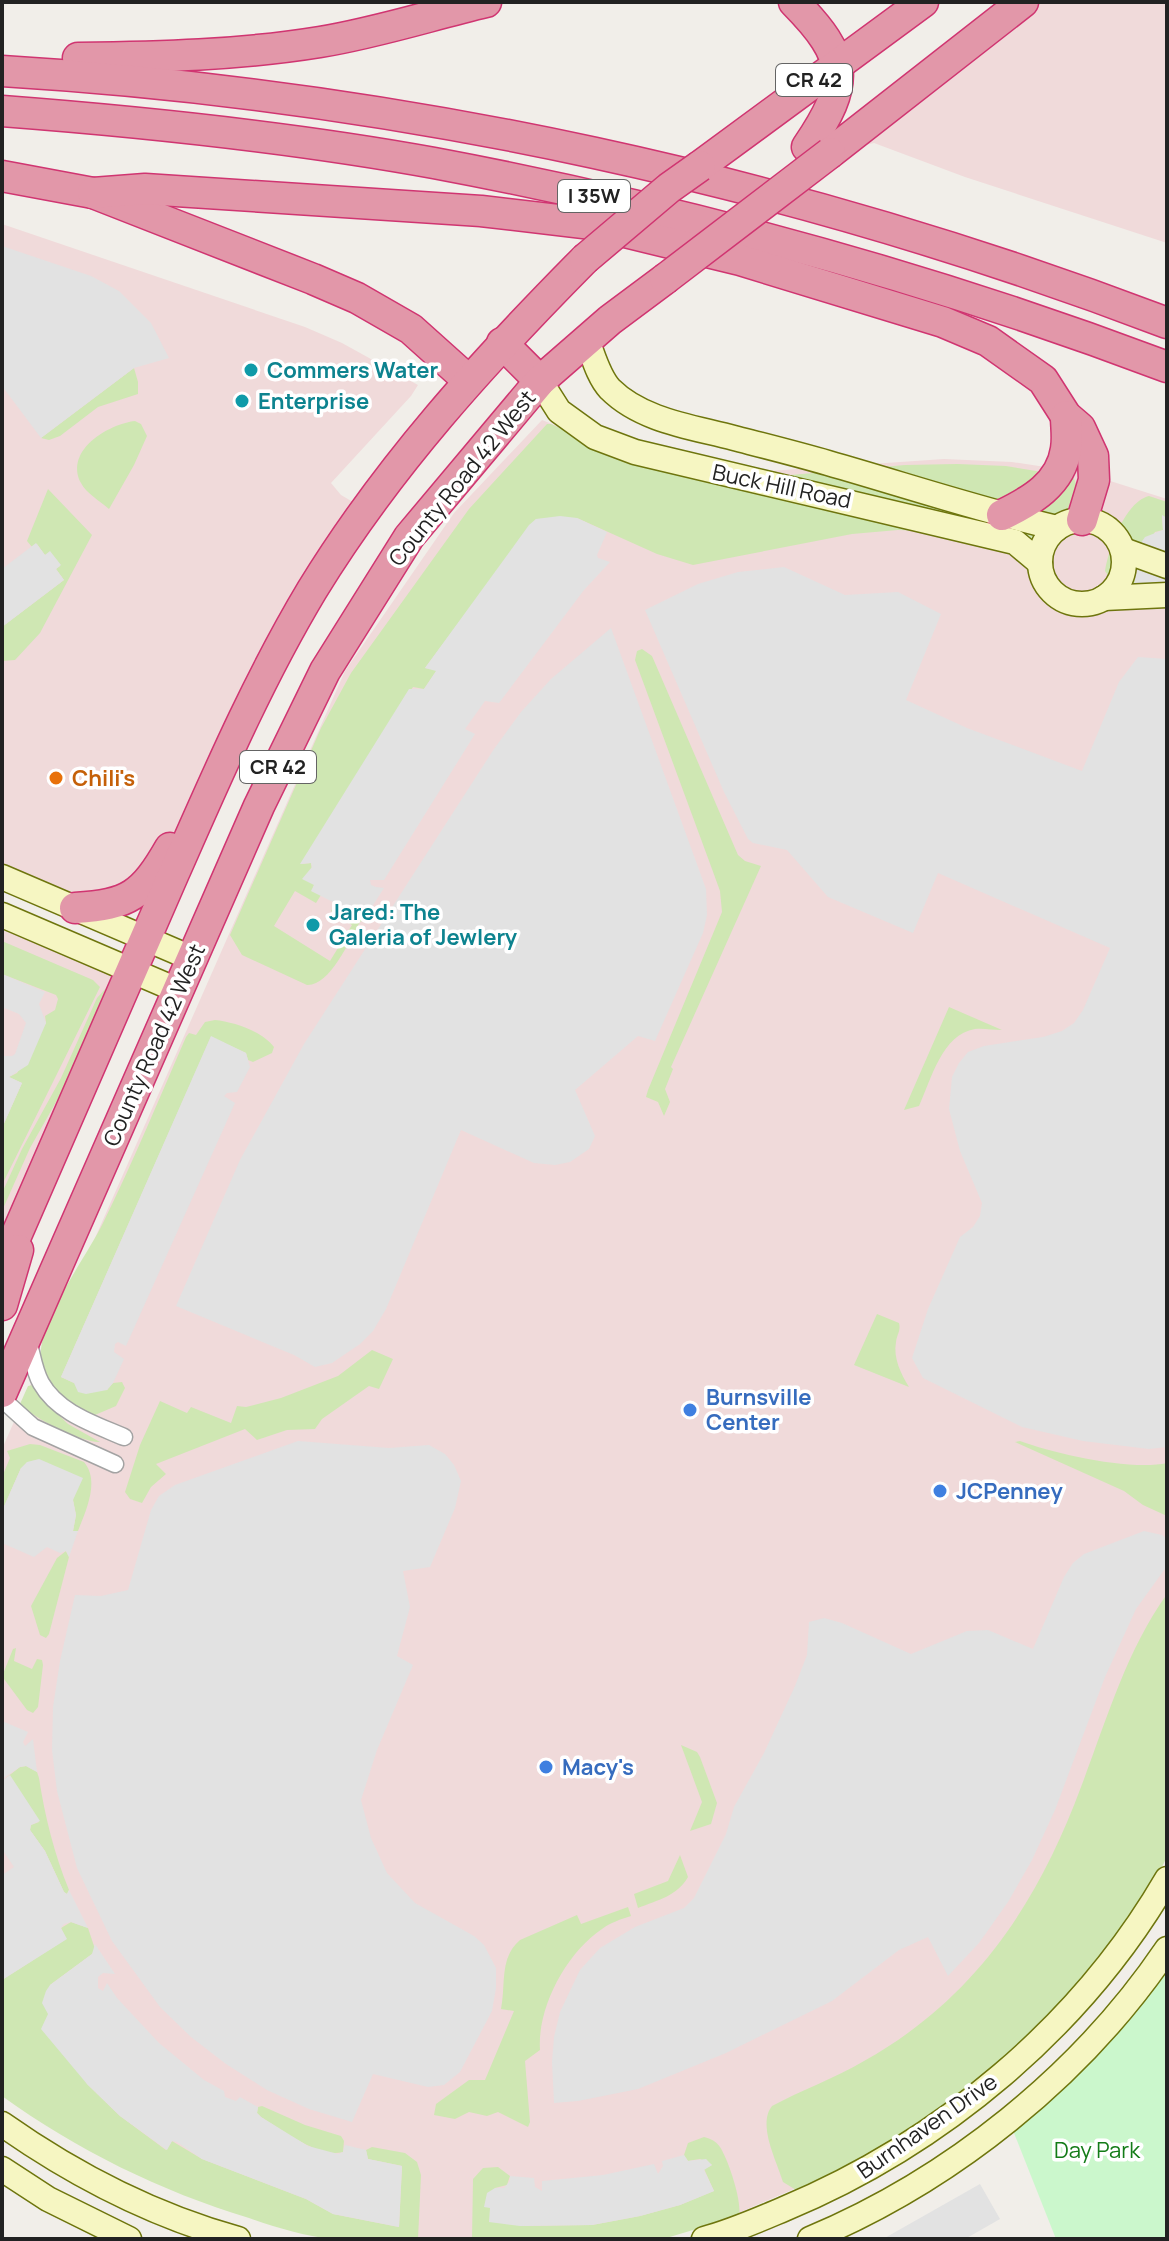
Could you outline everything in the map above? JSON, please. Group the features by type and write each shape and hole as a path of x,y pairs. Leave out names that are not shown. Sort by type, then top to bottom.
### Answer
{"highway":[{"path":"266,50 412,2"},
{"path":"2,60 187,56 266,50 351,36 486,2"},
{"path":"777,2 818,27 845,36 859,36 885,29"},
{"path":"794,2 829,41 836,64 835,95 819,150"},
{"name":"CR 42","path":"2,1268 145,938 255,696 312,591 365,509 408,452 502,343 585,259 669,188 923,2"},
{"name":"CR 42","path":"819,150 1023,2"},
{"path":"987,30 1047,2"},
{"name":"I 35W","path":"2,71 146,81 324,103 522,138 801,203 1043,278 1167,323"},
{"name":"I 35W","path":"2,111 131,121 313,144 432,163 578,192 722,225 848,260 1031,318 1167,367"},
{"name":"County Road 42 West","path":"2,1392 191,958 293,734 332,659 409,537 540,381 587,340 764,203 819,150"},
{"path":"2,176 93,193 357,298 411,329 469,381"},
{"path":"93,193 145,189 481,211 592,224 740,260 943,322 988,341 1043,380 1066,416 1080,428 1093,456 1094,480 1070,524"},
{"path":"502,343 540,381"},
{"path":"1002,515 1024,504 1055,480 1066,449 1066,416"},
{"path":"75,908 109,906 138,891 154,875 255,696"},
{"path":"2,1246 36,1190"},
{"path":"2,1305 36,1190"}],"street":[{"name":"Buck Hill Road","path":"587,340 600,373 610,388 629,403 658,417 1002,515 1070,524"},
{"name":"Buck Hill Road","path":"540,381 559,411 595,437 635,452 1015,542 1040,563"},
{"path":"1104,598 1115,589 1122,576 1123,550 1107,528 1096,522 1070,524 1042,550 1040,563 1043,577 1051,590 1062,599 1090,603 1104,598 1167,595"},
{"path":"1123,550 1167,566"},
{"path":"2,877 191,958"},
{"path":"2,915 177,990"},
{"path":"27,1335 40,1382 56,1402 75,1415 124,1437"},
{"path":"2,1399 33,1427 115,1464"},
{"name":"Burnhaven Drive","path":"704,2239 826,2192 890,2157 977,2095 1057,2023 1080,1997 1123,1944 1167,1879"},
{"name":"Burnhaven Drive","path":"810,2239 907,2191 1001,2126 1083,2050 1132,1995 1167,1949"},
{"path":"2,2124 65,2165 130,2198 238,2239"},
{"path":"2,2169 48,2199 129,2239"}],"shaded area":[{"path":"1023,2 1167,2 1167,243 965,177 874,143 830,153"},
{"path":"2,224 305,327 342,343 418,385 331,483 341,495 365,509 154,875 109,906 2,877"},
{"path":"2,246 91,276 119,291 151,323 169,358 134,368 41,438 2,386"},
{"path":"542,420 629,455 727,474 944,459 1012,462 1085,473 1167,499 1167,1850 803,2185 729,2217 645,2239 366,2239 2,2089 2,1449 345,671 454,513"},
{"path":"1162,515 1167,518 1167,592 1131,587 1135,582 1138,547 1145,537 1163,530"},
{"path":"560,516 577,518 607,532 597,555 610,562 584,590 499,703 485,701 465,729 475,734 384,880 370,880 371,885 384,888 366,916 365,910 356,904 349,915 334,906 335,903 311,891 314,885 302,879 312,867 311,863 300,864 409,689 424,689 436,671 425,668 529,525 536,519"},
{"path":"36,543 45,555 50,551 61,565 56,569 64,580 2,627 2,569"},
{"path":"784,567 845,595 898,592 941,614 906,700 967,728 1082,771 1119,682 1138,657 1167,659 1167,1447 1149,1449 1083,1441 1022,1427 923,1378 912,1358 928,1309 960,1237 973,1227 980,1216 982,1203 960,1151 949,1109 952,1077 968,1052 984,1046 1043,1037 1074,1023 1083,1010 1110,948 938,873 913,933 828,897 787,850 753,843 748,839 724,792 645,610 698,584 738,572"},
{"path":"611,628 706,889 707,915 703,933 655,1041 638,1036 575,1090 595,1136 589,1149 570,1162 555,1165 534,1163 461,1130 386,1309 373,1331 360,1344 332,1363 315,1367 294,1355 176,1306 240,1160 304,1044 521,712 551,679"},
{"path":"2,915 131,970 2,1268"},
{"path":"2,974 45,992 39,1004 46,1023 28,1065 9,1077 22,1083 2,1128 2,1056 15,1054 26,1023 19,1014 2,1007"},
{"path":"211,1036 246,1053 250,1067 237,1092 224,1096 235,1103 126,1346 118,1342 115,1344 114,1352 124,1359 113,1383 107,1390 86,1394 78,1392 74,1383 61,1377"},
{"path":"298,1441 389,1448 429,1445 445,1454 461,1481 455,1508 430,1567 403,1571 410,1607 397,1656 413,1665 377,1750 361,1800 371,1838 387,1873 415,1903 474,1936 484,1945 496,1968 496,1988 492,2011 460,2072 444,2085 428,2087 373,2074 352,2122 309,2109 267,2090 191,2037 160,2007 112,1941 77,1868 57,1791 52,1750 53,1707 75,1595 101,1596 128,1590 151,1510 159,1496 175,1485"},
{"path":"39,1459 83,1478 73,1500 76,1515 73,1531 78,1531 69,1557 66,1551 60,1553 47,1547 34,1557 2,1543 2,1511 21,1468 27,1462"},
{"path":"1144,1531 1167,1539 1167,1566 1136,1609 1105,1677 1055,1810 1032,1860 979,1943 948,1976 928,1937 899,1950 832,2001 726,2053 638,2089 554,2103 554,2037 560,2012 580,1970 600,1948 635,1927 684,1908 694,1898 726,1834 734,1807 764,1753 795,1686 807,1655 809,1622 824,1618 842,1623 911,1654 967,1631 988,1630 1033,1649 1073,1563 1084,1554"},
{"path":"2,1721 28,1732 23,1742 25,1746 33,1739 37,1772 26,1766 20,1767 2,1779"},
{"path":"10,1775 40,1821 31,1825 30,1830 45,1851 64,1892 67,1894 69,1890 88,1928 71,1922 64,1924 61,1928 67,1939 2,1980 2,1875 14,1867 2,1849 2,1781"},
{"path":"95,1944 115,1974 103,1973 98,1977 98,1988 103,1991 107,1983 159,2043 204,2080 224,2091 225,2097 236,2101 240,2097 258,2107 257,2113 261,2117 308,2146 338,2154 343,2152 345,2145 366,2150 368,2159 402,2166 399,2227 333,2214 306,2199 202,2159 177,2142 172,2141 167,2150 120,2116 87,2084 41,2029 48,2014 42,2003 46,1991 92,1954"},
{"path":"684,2155 688,2161 706,2159 712,2165 704,2170 714,2191 640,2216 592,2225 520,2226 489,2222 490,2208 484,2207 487,2193 495,2188 504,2188 510,2176 534,2178 535,2187 542,2191 542,2181 603,2175 654,2164 658,2174 663,2166 662,2161"},
{"path":"980,2184 1000,2219 965,2239 883,2239"}],"green space":[{"path":"134,368 138,394 98,407 60,436 49,440 41,438"},
{"path":"135,421 141,424 147,436 109,509 81,483 77,471 79,460 84,450 102,433"},
{"path":"547,424 614,453 745,479 905,465 1006,466 1073,477 1076,508 1061,541 1046,555 922,531 898,530 852,534 693,565 657,554 577,518 536,519 425,668 437,670 424,689 413,687 301,864 311,863 312,891 321,895 316,903 295,891 274,926 330,961 352,925 331,911 334,906 349,915 356,904 365,910 364,920 338,961 323,978 307,985 242,955 230,935 321,728 351,673 469,509"},
{"path":"48,489 92,535 40,633 15,660 2,661 2,627 64,580 56,569 60,566 50,552 45,555 37,544 32,547 27,541"},
{"path":"1149,496 1167,502 1167,518 1162,516 1163,530 1155,532 1136,563 1135,582 1131,587 1115,586 1105,571 1114,539 1133,507"},
{"path":"642,649 652,656 738,855 761,866 671,1067 673,1069 665,1089 670,1102 664,1116 658,1102 646,1097 722,912 720,891 635,660 637,651"},
{"path":"2,941 93,980 100,987 2,1185 2,1128 22,1083 9,1077 17,1073 46,1023 45,1016 55,1010 58,999 56,995 2,974"},
{"path":"106,988 69,1079 30,1148 2,1211 2,1193 22,1149 61,1078 97,998"},
{"path":"949,1007 1002,1030 975,1029 954,1039 939,1060 919,1106 904,1110"},
{"path":"215,1020 247,1028 274,1047 272,1053 253,1062 248,1060 246,1053 211,1037 61,1377 107,1390 113,1383 122,1382 125,1388 116,1406 95,1415 75,1406 52,1386 43,1367 42,1341 65,1288 114,1200 186,1037 189,1033 196,1035 205,1022"},
{"path":"877,1314 899,1323 896,1354 909,1387 854,1365"},
{"path":"372,1350 393,1359 379,1389 369,1386 322,1419 315,1429 287,1430 257,1440 245,1429 156,1464 166,1474 151,1487 142,1503 130,1499 125,1492 140,1445 160,1401 187,1413 191,1407 231,1423 237,1406 246,1407 281,1398 338,1376"},
{"path":"33,1385 41,1398 68,1424 100,1442 70,1434 20,1404 28,1386"},
{"path":"1015,1442 1093,1460 1134,1465 1167,1463 1167,1516 1143,1505 1124,1491"},
{"path":"30,1444 84,1462 89,1470 90,1496 78,1531 73,1531 76,1515 73,1500 21,1468 2,1511 2,1477 10,1458 7,1451"},
{"path":"66,1551 69,1557 46,1638 40,1635 31,1606 57,1558"},
{"path":"1167,1594 1168,1847 1165,1861 1156,1877 1097,1960 1023,2041 982,2078 939,2112 846,2168 796,2190 783,2182 767,2133 768,2114 772,2106 853,2067 903,2036 939,2008 970,1978 1023,1908 1064,1830 1128,1663"},
{"path":"16,1648 14,1661 32,1669 37,1659 42,1660 38,1707 33,1713 27,1710 4,1679 3,1674"},
{"path":"681,1745 697,1752 717,1803 711,1824 690,1831 702,1802"},
{"path":"26,1766 37,1772 39,1778 51,1835 69,1890 67,1894 45,1851 30,1830 31,1825 39,1822 9,1776 2,1781 20,1767"},
{"path":"680,1855 688,1877 684,1883 666,1897 638,1908 634,1894 668,1881"},
{"path":"628,1907 631,1916 608,1925 589,1939 556,1983 543,2017 540,2050 525,2061 528,2127 498,2112 487,2116 469,2112 455,2119 434,2115 436,2104 469,2080 485,2080 514,2011 501,2009 504,1972 513,1947 520,1940 577,1915 581,1924"},
{"path":"71,1922 88,1928 95,1949 50,1985 87,2084 120,2116 166,2150 172,2141 202,2159 306,2199 333,2214 399,2227 402,2166 368,2159 366,2150 372,2147 405,2153 417,2162 421,2175 418,2239 321,2238 216,2207 120,2167 30,2116 2,2096 2,1980 66,1939 61,1928"},
{"name":"Day Park","path":"1167,1964 1167,2239 1056,2239 1012,2128"},
{"path":"258,2107 305,2125 341,2136 343,2152 323,2151 300,2142 261,2117 257,2113"},
{"path":"704,2137 718,2145 730,2170 739,2208 739,2214 733,2218 663,2239 472,2239 473,2179 483,2168 498,2167 510,2176 507,2185 495,2188 490,2208 520,2226 592,2225 680,2205 714,2191 704,2169 712,2165 700,2159 688,2161 684,2155 688,2143"}],"place":[{"name":"Commers Water","path":"251,370"},
{"name":"Enterprise","path":"242,401"},
{"name":"Chili's","path":"56,778"},
{"name":"Jared: The Galeria of Jewlery","path":"313,925"},
{"name":"Burnsville Center","path":"690,1410"},
{"name":"JCPenney","path":"940,1491"},
{"name":"Macy's","path":"546,1767"}]}
